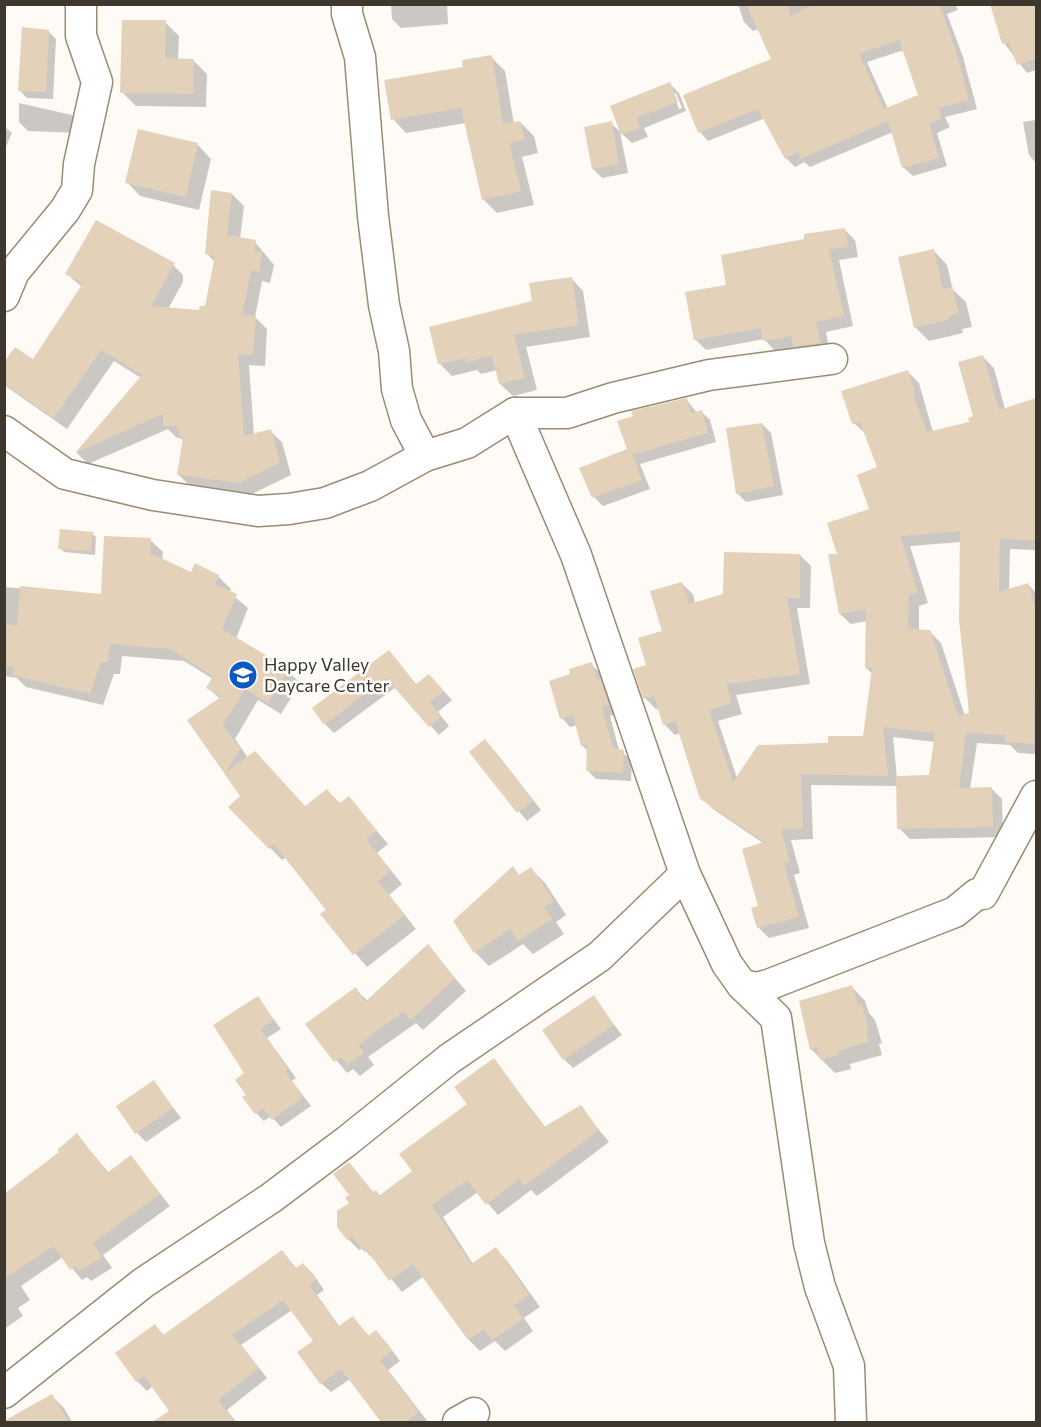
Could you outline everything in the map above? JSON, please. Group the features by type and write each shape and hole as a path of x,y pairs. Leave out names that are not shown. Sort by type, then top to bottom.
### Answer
{"street":[{"path":"4,296 14,272 64,210 77,190 79,164 97,82 81,36 81,4"},
{"path":"348,4 347,14 360,57 373,216 384,305 394,351 397,389 406,420 425,456"},
{"path":"4,431 64,474 153,495 258,511 289,509 325,503 370,486 425,456 466,443 515,413 567,413 613,398 710,375 831,359"},
{"path":"515,413 576,555 685,874 727,964 742,984 776,1018 809,1243 820,1287 849,1366 851,1422"},
{"path":"742,984 761,987 955,912 977,894 983,894 1036,796"},
{"path":"4,1393 143,1283 271,1198 347,1141 449,1059 600,956 685,874"}],"building":[{"path":"746,4 787,4 791,16 814,4 939,4 955,47 969,100 938,108 942,118 929,124 939,158 902,168 888,121 800,159 799,151 785,159 758,109 698,133 683,95 771,59","holes":["899,40 918,95 884,109 859,54"]},
{"path":"990,4 1036,4 1036,59 1017,65 1009,42 1002,44"},
{"path":"122,20 166,20 165,58 194,59 193,94 120,93"},
{"path":"22,27 49,30 46,92 18,91"},
{"path":"492,55 503,124 520,121 525,140 509,143 521,191 482,200 461,108 391,120 384,80 463,67 462,60"},
{"path":"670,82 678,102 636,118 640,128 621,135 610,106"},
{"path":"612,121 619,164 592,169 584,127"},
{"path":"138,129 198,143 186,197 125,183"},
{"path":"211,190 232,193 227,235 256,240 254,250 262,252 259,272 251,270 242,315 256,316 253,355 238,354 244,436 271,429 280,463 239,483 177,475 183,437 179,437 178,426 163,426 163,414 75,453 142,375 101,350 54,418 4,384 4,362 15,347 33,359 83,283 65,274 96,220 175,263 151,306 199,310 200,306 205,306 215,256 205,254"},
{"path":"845,228 848,247 829,249 844,316 816,322 820,343 793,347 792,336 763,341 761,328 694,340 685,292 726,285 721,255 804,239 804,234"},
{"path":"934,249 943,289 952,287 959,313 949,316 950,319 914,328 898,257"},
{"path":"572,277 579,325 514,335 525,378 499,384 492,356 467,362 466,358 438,364 429,327 532,301 529,283"},
{"path":"983,355 999,410 1036,398 1036,540 1000,539 999,592 1028,583 1036,611 1034,744 1005,742 1006,735 966,733 959,788 992,787 993,827 897,829 896,776 929,775 935,733 883,727 888,776 801,774 803,829 781,830 790,862 784,864 799,917 757,928 751,908 758,906 742,849 764,842 700,799 675,721 663,725 654,696 643,699 633,669 646,665 638,638 662,631 650,591 682,582 689,604 723,594 724,552 800,554 800,598 787,598 800,674 726,684 732,703 709,710 733,782 758,745 828,743 828,736 863,736 872,668 865,668 866,609 839,614 828,554 837,554 827,523 869,509 857,475 877,467 860,422 852,424 841,391 908,370 915,393 913,394 927,432 969,422 968,418 973,416 958,362","holes":["960,531 959,620 969,713 958,716 930,630 908,629 909,595 918,592 900,536"]},
{"path":"687,398 691,413 702,410 708,433 632,455 642,480 592,498 579,468 627,449 617,421 633,416 631,411"},
{"path":"762,423 774,486 736,494 726,428"},
{"path":"60,529 93,532 91,551 58,549"},
{"path":"104,536 151,538 150,553 191,572 195,563 219,575 215,584 237,594 222,629 289,669 268,703 245,689 223,725 240,749 225,773 255,751 305,806 327,789 339,804 349,796 377,831 366,839 391,871 378,881 405,915 353,955 320,914 326,910 274,844 269,849 228,807 240,796 187,720 221,697 206,688 213,676 170,649 110,644 108,662 101,662 90,694 12,675 14,667 4,666 4,624 17,626 20,586 101,594"},
{"path":"389,650 416,684 429,674 444,691 430,702 441,717 429,727 386,678 324,725 312,708"},
{"path":"592,662 597,680 600,679 609,705 602,707 613,748 624,750 623,773 586,771 587,744 581,746 573,715 560,719 549,681 570,674 569,669"},
{"path":"485,739 533,801 517,813 469,752"},
{"path":"513,866 519,875 531,867 554,901 544,907 552,919 518,941 510,929 474,953 453,921"},
{"path":"428,944 455,978 411,1020 403,1012 358,1045 364,1053 347,1065 341,1057 334,1062 305,1024 356,987 365,1002"},
{"path":"852,985 858,1005 862,1004 869,1030 866,1030 869,1042 837,1051 838,1055 820,1060 817,1047 810,1050 799,1001"},
{"path":"594,995 614,1025 563,1060 542,1030"},
{"path":"258,996 274,1020 260,1029 288,1069 285,1071 303,1097 272,1120 263,1108 255,1114 242,1097 246,1095 235,1080 244,1073 213,1025"},
{"path":"494,1058 544,1127 581,1105 599,1130 524,1186 519,1179 486,1205 467,1180 432,1205 471,1264 496,1247 529,1295 514,1305 523,1319 492,1340 484,1329 468,1340 413,1264 389,1281 365,1247 365,1253 352,1236 347,1240 337,1227 337,1211 349,1203 345,1198 349,1195 333,1174 349,1162 373,1192 376,1190 380,1195 412,1171 399,1154 467,1104 454,1087"},
{"path":"154,1080 173,1108 135,1134 116,1106"},
{"path":"77,1133 107,1173 131,1155 160,1194 93,1243 102,1257 79,1271 76,1266 70,1270 54,1246 4,1279 4,1194 59,1152 57,1150"},
{"path":"282,1250 296,1268 303,1263 316,1280 309,1285 339,1326 353,1316 368,1336 376,1330 392,1351 380,1360 419,1412 405,1422 381,1422 341,1369 320,1384 297,1352 313,1341 283,1300 232,1335 259,1368 218,1400 235,1422 152,1422 169,1411 144,1376 136,1382 115,1353 155,1324 163,1335"},
{"path":"52,1394 69,1422 4,1422 4,1421"}],"place":[{"name":"Happy Valley Daycare Center","path":"243,675"}]}
